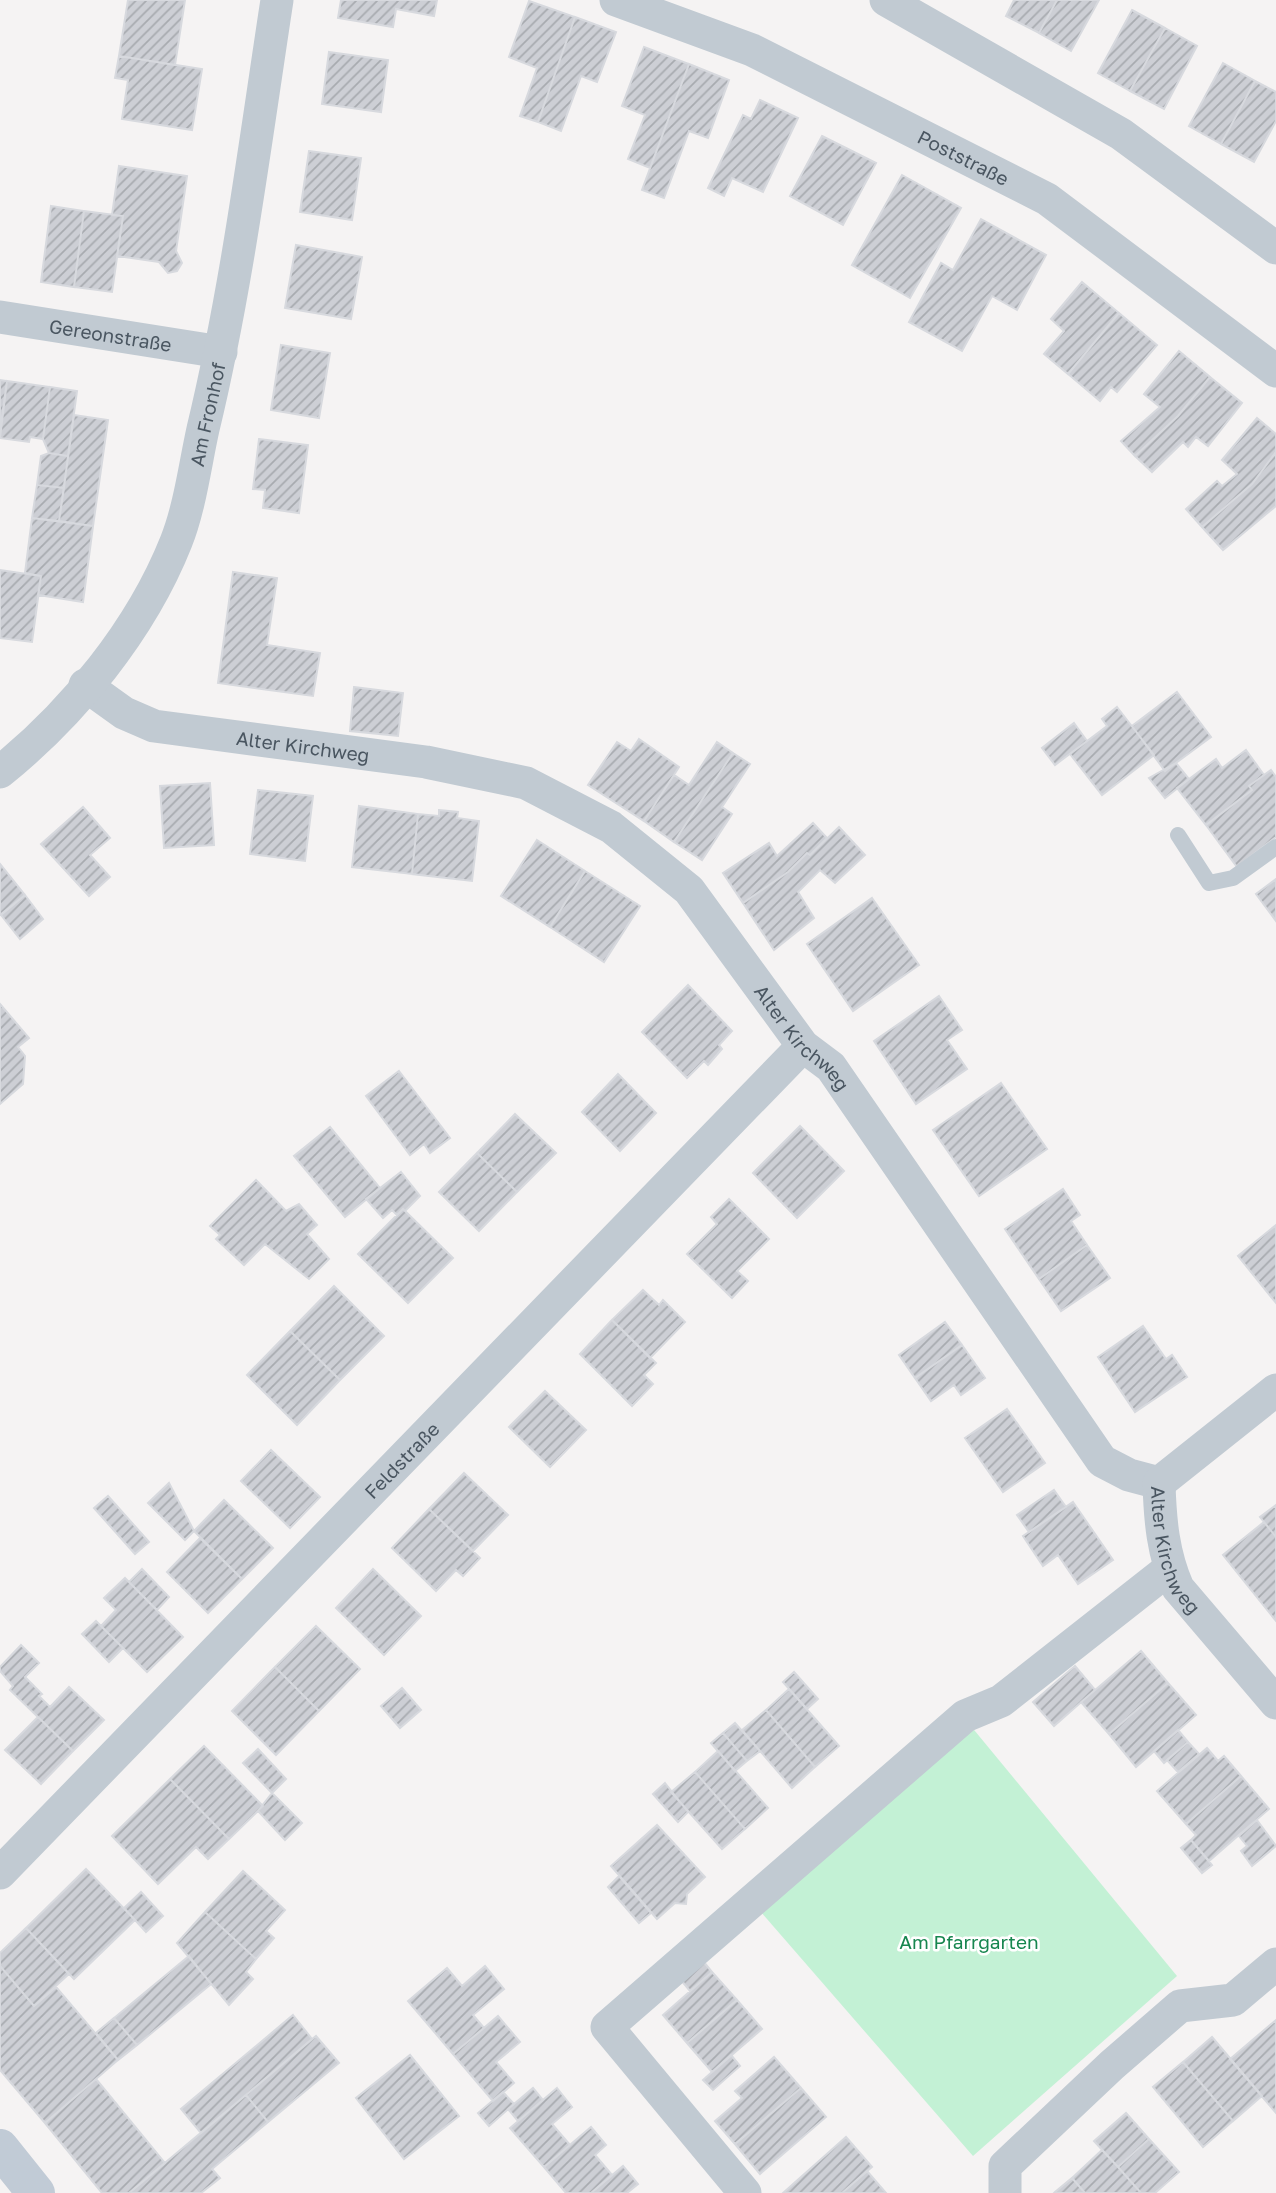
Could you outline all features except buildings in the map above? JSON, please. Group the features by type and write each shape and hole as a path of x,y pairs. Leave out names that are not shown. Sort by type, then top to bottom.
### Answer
{"main road":[{"path":"0,2148 36,2193"}],"street":[{"name":"Am Fronhof","path":"0,772 63,713 85,685 141,611 177,541 221,352 277,0"},
{"name":"Poststraße","path":"616,0 752,50 1047,199 1276,371"},
{"path":"886,0 1121,134 1276,248"},
{"name":"Gereonstraße","path":"0,317 221,352"},
{"name":"Alter Kirchweg","path":"85,685 124,713 154,726 426,762 526,783 611,827 689,890 803,1045 831,1067 1102,1461 1129,1475 1158,1483 1161,1528 1169,1569 1178,1588 1276,1703"},
{"name":"Feldstraße","path":"0,1873 803,1045"},
{"path":"1158,1483 1276,1390"},
{"path":"746,2193 607,2027 965,1716 1001,1701 1169,1569"},
{"path":"1005,2193 1005,2166 1180,2007 1233,2000 1276,1965"}],"lane":[{"path":"1178,835 1209,883 1233,878 1276,847"}],"green space":[{"name":"Am Pfarrgarten","path":"970,1725 1177,1976 973,2156 760,1911"}]}
